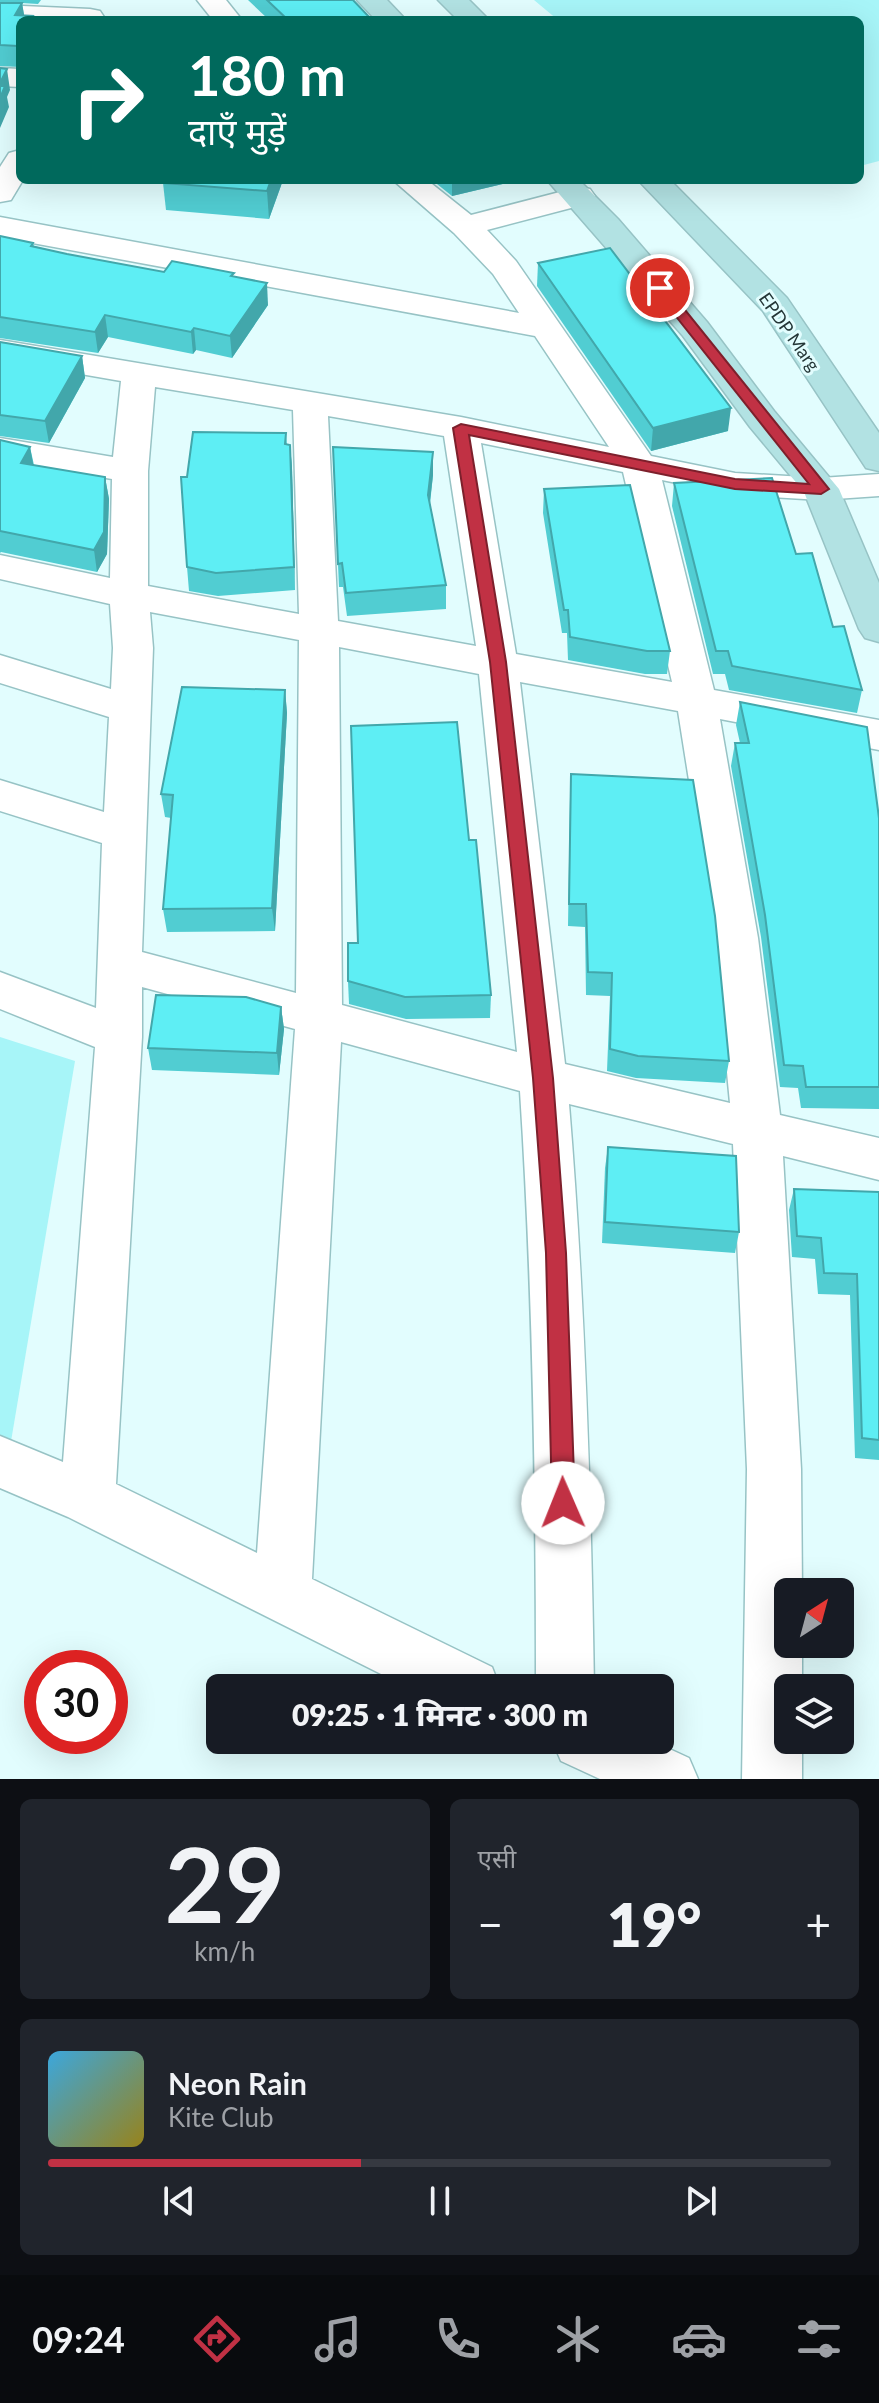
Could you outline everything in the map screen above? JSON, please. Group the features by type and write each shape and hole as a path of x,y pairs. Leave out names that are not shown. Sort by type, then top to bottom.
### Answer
{"main road":[{"path":"371,0 388,16"},
{"path":"452,0 470,16"},
{"name":"EPDP Marg","path":"657,184 775,305 879,460"},
{"path":"570,188 695,329 762,419 821,489 879,629"}],"street":[{"path":"211,0 225,16"},
{"path":"0,13 92,12"},
{"path":"0,193 16,166"},
{"path":"413,184 465,226 505,268 640,466 696,699 736,938 757,1129 774,1469 772,1779"},
{"path":"465,226 570,188"},
{"path":"0,227 544,328"},
{"path":"0,350 461,428 735,484 821,489 879,485"},
{"path":"88,1498 119,1037 119,963 133,648 129,595 130,471 139,373"},
{"path":"283,1593 319,1019 319,630 310,403"},
{"path":"461,428 498,662 543,1078 557,1269 563,1442 565,1674"},
{"path":"0,449 130,471"},
{"path":"0,567 129,595 879,735"},
{"path":"0,669 130,709"},
{"path":"0,795 125,834"},
{"path":"119,963 543,1078 879,1159"},
{"path":"0,990 119,1037"},
{"path":"0,1462 88,1498 443,1674"},
{"path":"613,1754 668,1779"}],"shaded area":[{"path":"534,0 879,0 879,161 864,165 864,16 553,16"},
{"path":"0,1037 75,1061 3,1489 0,1488"}],"building":[{"path":"267,0 353,0 368,16 284,16"},
{"path":"0,3 22,3 15,15 33,16 16,16 16,46 0,45"},
{"path":"0,68 7,69 0,83"},
{"path":"176,184 270,184 267,191"},
{"path":"0,236 67,254 164,272 172,261 267,283 230,336 194,328 191,332 105,315 95,332 0,317"},
{"path":"610,248 731,408 653,428 538,263"},
{"path":"0,342 82,356 45,421 0,415"},
{"path":"193,432 286,433 285,444 290,445 294,567 216,573 187,567 181,477 187,477"},
{"path":"0,440 30,447 21,463 105,477 104,532 94,550 0,531"},
{"path":"333,447 433,452 428,495 446,585 346,593 342,563 338,564"},
{"path":"772,478 796,554 812,553 833,627 844,626 862,690 732,666 728,651 716,651 674,483"},
{"path":"630,485 670,651 647,651 570,637 568,610 564,610 544,489"},
{"path":"182,687 285,690 272,908 163,909 173,795 161,794"},
{"path":"740,702 867,727 879,818 879,1087 806,1087 803,1066 784,1065 765,915 735,743 749,743"},
{"path":"457,722 469,840 476,840 491,995 405,997 348,981 348,943 358,943 351,726"},
{"path":"571,774 693,780 715,916 729,1061 638,1056 610,1049 612,973 588,972 586,904 569,904"},
{"path":"156,995 246,997 281,1007 277,1053 148,1048"},
{"path":"608,1147 736,1156 739,1232 605,1222"},
{"path":"794,1189 879,1192 879,1440 862,1438 857,1274 824,1273 821,1238 797,1236"}],"route":[{"path":"563,1503 556,1253 543,1078 498,662 461,428 735,484 821,489 660,288"}]}
